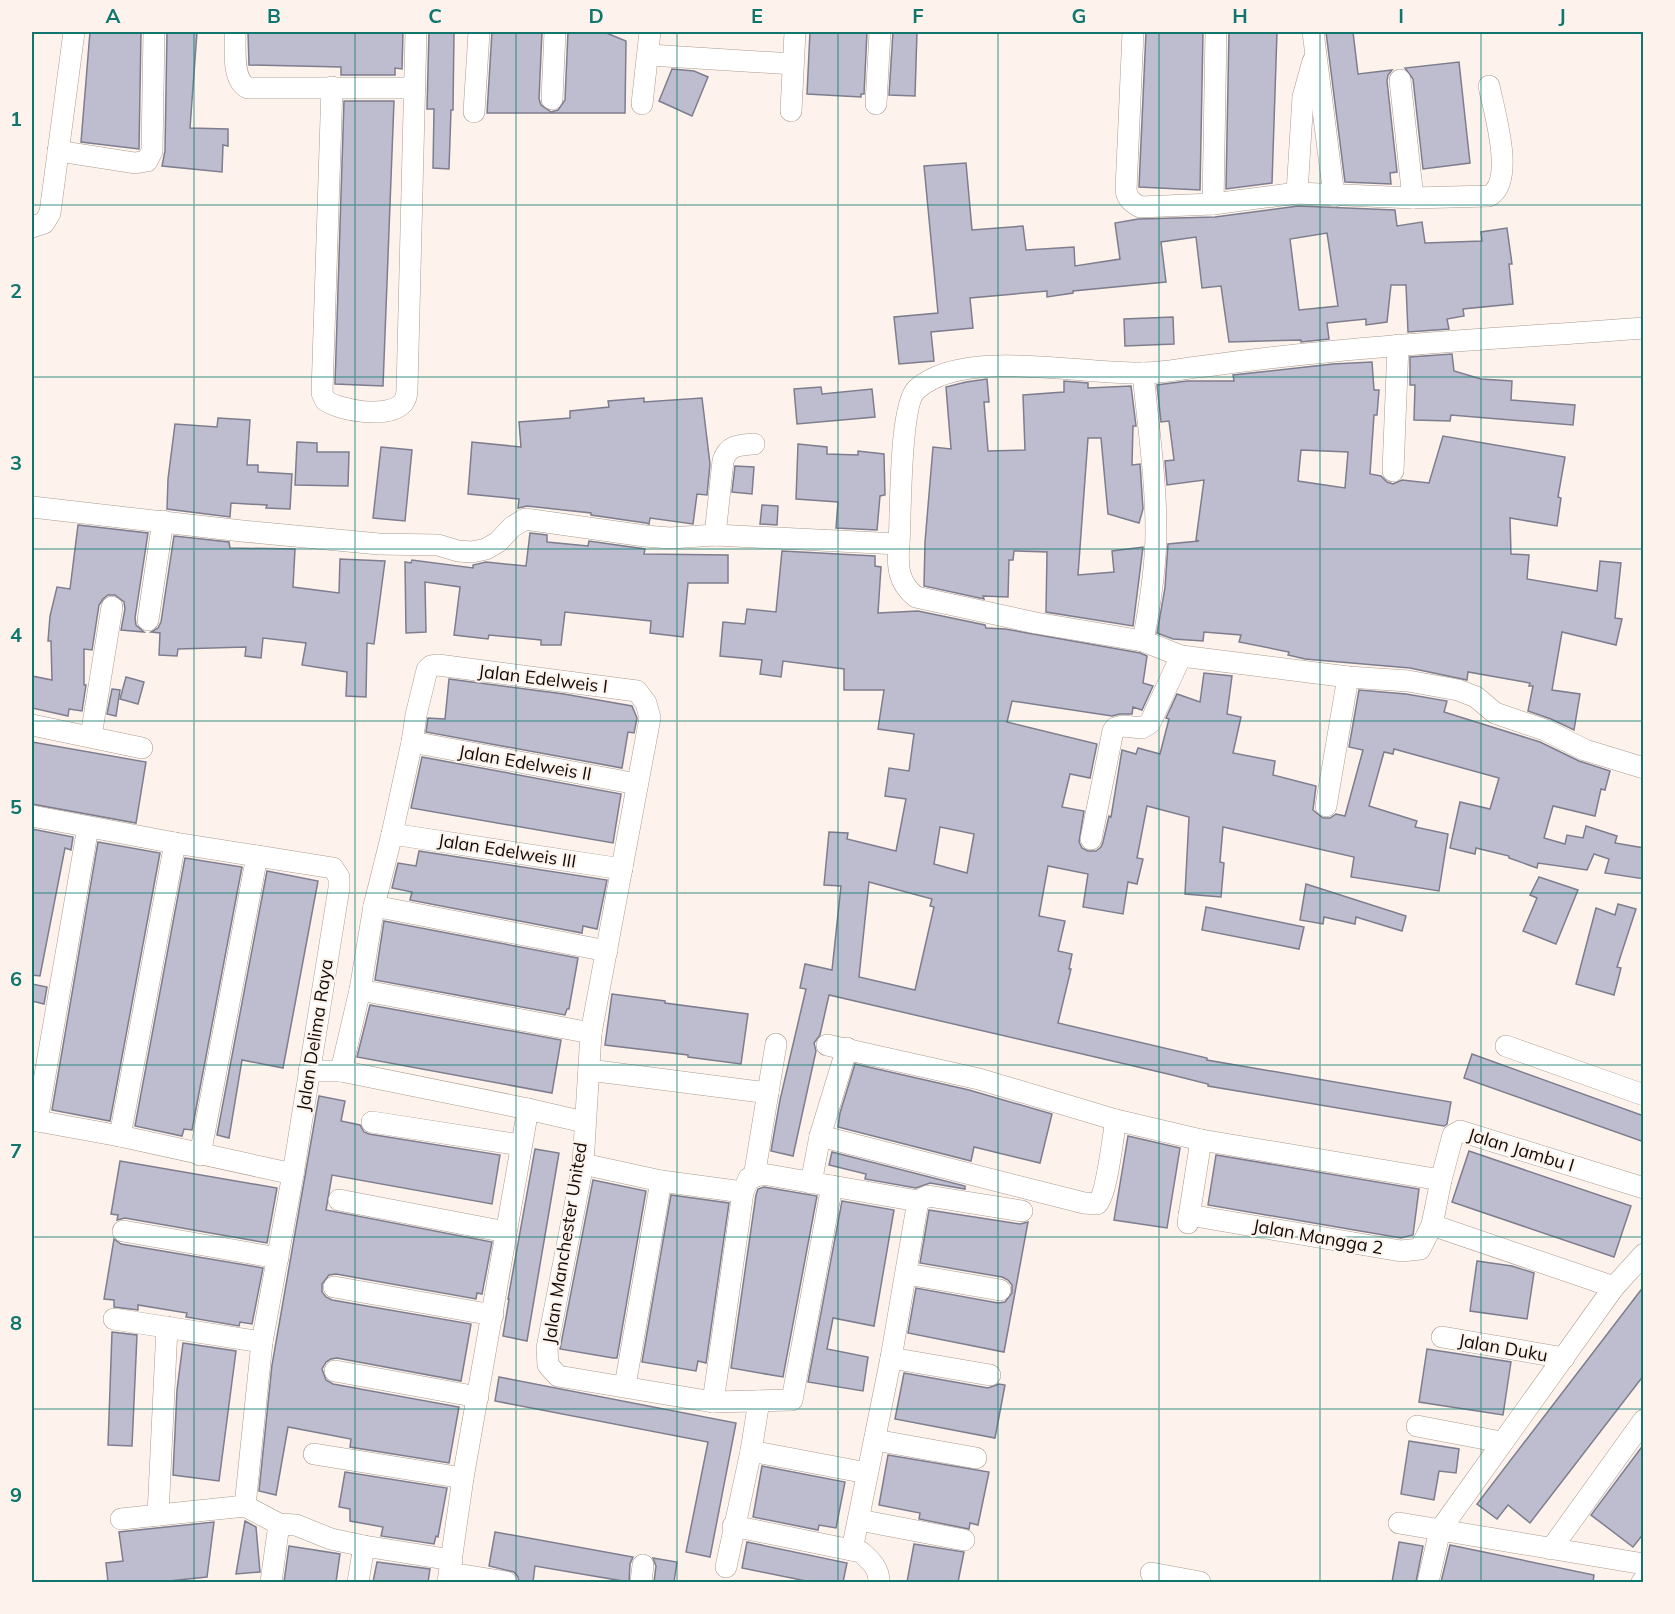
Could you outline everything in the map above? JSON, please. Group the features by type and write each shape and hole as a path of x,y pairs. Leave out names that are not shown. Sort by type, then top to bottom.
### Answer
{"street":[{"path":"32,227 44,223 48,217 74,32"},
{"path":"58,151 135,163 147,161 152,151 154,32"},
{"path":"235,32 238,77 248,88 414,88"},
{"path":"332,87 322,393 325,400 345,409 376,412 400,406 406,397 407,390 416,32"},
{"path":"474,112 478,32"},
{"path":"552,99 555,32"},
{"path":"642,104 650,32"},
{"path":"791,111 795,32"},
{"path":"876,104 880,32"},
{"path":"1133,32 1126,190 1127,197 1140,207 1213,204 1297,192 1334,196 1413,198 1492,195 1500,185 1503,151 1489,86"},
{"path":"1213,204 1216,32"},
{"path":"1297,192 1304,97 1314,42"},
{"path":"1314,42 1334,196"},
{"path":"649,55 793,64"},
{"path":"1400,80 1413,198"},
{"path":"1644,328 1398,345 1143,373 999,366 955,370 936,376 912,393 909,402 904,440 898,570 906,589 916,597 1036,623 1143,641 1181,656 1348,677 1408,681 1458,690 1476,697 1495,713 1545,730 1585,750 1644,768"},
{"path":"1393,471 1398,345"},
{"path":"1143,373 1155,489 1156,530 1151,600 1143,641"},
{"path":"715,535 725,453 737,445 754,444"},
{"path":"32,507 379,544 438,545 458,551 472,552 486,549 498,542 512,527 525,519 670,538 715,535 900,544"},
{"path":"148,620 163,521"},
{"path":"91,736 112,607"},
{"path":"1091,839 1113,731 1115,728 1124,726 1142,728 1150,723 1181,656"},
{"name":"Jalan Edelweis I","path":"412,742 427,670 435,665 637,692"},
{"path":"1326,806 1348,677"},
{"name":"Jalan Manchester United","path":"625,1386 558,1376 548,1365 547,1348 583,1164 591,1033 650,718 646,703 637,692"},
{"path":"32,725 142,748"},
{"path":"341,1071 360,990 374,906 412,742"},
{"name":"Jalan Edelweis II","path":"412,742 637,783"},
{"name":"Jalan Delima Raya","path":"32,816 175,843 333,868 339,877 293,1174 262,1342 245,1506"},
{"path":"88,827 34,1121 120,1136 293,1174"},
{"name":"Jalan Edelweis III","path":"392,834 622,869"},
{"path":"120,1136 175,843"},
{"path":"200,1155 257,856"},
{"path":"374,906 607,951"},
{"path":"360,990 591,1033"},
{"path":"713,1402 749,1184 776,1044"},
{"path":"1506,1046 1644,1095"},
{"path":"811,1183 837,1047 979,1080 1116,1119 1201,1140 1441,1180"},
{"path":"589,1070 768,1093"},
{"path":"309,1071 341,1071 584,1122"},
{"path":"454,1573 463,1478 528,1109"},
{"path":"820,1136 1084,1203 1097,1204 1101,1200 1104,1188 1116,1119"},
{"path":"372,1122 521,1145"},
{"name":"Jalan Jambu I","path":"1432,1225 1453,1135 1460,1131 1644,1188"},
{"name":"Jalan Mangga 2","path":"1201,1140 1189,1219 1401,1251 1420,1249 1432,1225"},
{"path":"583,1164 661,1181 749,1184 768,1175 918,1201 928,1196 1022,1211"},
{"path":"661,1181 625,1386 713,1402 792,1400 832,1186"},
{"path":"339,1200 506,1232"},
{"path":"852,1550 860,1520 867,1473 907,1274 918,1201"},
{"path":"1432,1225 1614,1287"},
{"path":"123,1231 278,1258"},
{"path":"1428,1582 1440,1530 1614,1287 1644,1254"},
{"path":"907,1274 1000,1290"},
{"path":"334,1287 493,1315"},
{"path":"114,1319 262,1342"},
{"path":"158,1515 167,1327"},
{"name":"Jalan Duku","path":"1442,1337 1564,1358"},
{"path":"891,1358 990,1375"},
{"path":"335,1371 478,1397"},
{"path":"726,1567 759,1401"},
{"path":"1551,1549 1644,1420"},
{"path":"1417,1426 1501,1442"},
{"path":"875,1440 976,1458"},
{"path":"750,1451 867,1473"},
{"path":"314,1454 463,1478"},
{"path":"121,1519 245,1506 279,1524 296,1525 331,1539 364,1546 454,1573 506,1582"},
{"path":"860,1520 964,1540"},
{"path":"1399,1523 1644,1564"},
{"path":"271,1582 279,1524"},
{"path":"733,1526 861,1552 874,1565 879,1574 879,1582"},
{"path":"358,1582 364,1546"},
{"path":"1152,1573 1200,1582"}],"building":[{"path":"90,32 141,32 139,149 81,142"},
{"path":"167,32 197,32 190,128 228,129 228,146 223,145 222,172 162,166 165,151"},
{"path":"248,32 403,32 402,69 395,68 395,75 341,75 341,67 249,65"},
{"path":"429,32 454,32 453,110 451,110 449,169 433,168 434,109 427,109"},
{"path":"492,32 542,32 539,99 541,105 551,112 558,110 565,100 568,32 604,32 626,41 625,113 487,113"},
{"path":"810,32 867,32 864,94 861,94 861,97 807,94"},
{"path":"893,32 917,32 915,96 889,95"},
{"path":"1146,32 1203,32 1200,190 1139,187"},
{"path":"1229,32 1277,32 1272,183 1226,189"},
{"path":"1326,32 1353,32 1358,74 1392,70 1387,81 1397,172 1390,173 1391,184 1345,182"},
{"path":"1459,62 1470,163 1423,169 1413,79 1405,68"},
{"path":"672,69 694,71 708,77 692,116 659,101"},
{"path":"344,101 394,101 383,386 335,384"},
{"path":"966,163 972,230 1023,226 1026,250 1074,247 1075,266 1120,259 1115,223 1138,219 1215,217 1298,206 1395,210 1397,226 1422,222 1425,243 1482,241 1481,232 1507,228 1512,264 1509,264 1513,304 1463,309 1464,316 1447,319 1449,329 1408,332 1406,285 1391,285 1387,322 1366,325 1366,319 1327,323 1329,339 1301,342 1301,340 1229,342 1221,286 1202,288 1196,237 1161,242 1166,282 1073,291 1073,293 1047,297 1047,291 970,298 973,328 931,332 934,361 899,364 894,317 938,313 924,166","holes":["1327,233 1338,306 1299,310 1290,239"]},
{"path":"1173,317 1174,344 1125,346 1124,319"},
{"path":"1452,354 1454,371 1481,379 1512,381 1511,400 1575,405 1573,425 1451,415 1450,421 1414,420 1415,385 1410,385 1410,357"},
{"path":"1372,362 1374,390 1379,390 1377,415 1374,415 1370,474 1381,476 1387,482 1393,484 1402,480 1429,483 1443,436 1565,457 1558,497 1561,498 1557,526 1510,518 1511,554 1529,555 1527,579 1597,591 1600,561 1621,563 1615,618 1622,619 1616,645 1562,632 1552,690 1580,694 1574,730 1528,711 1533,686 1529,686 1530,683 1468,672 1467,680 1410,668 1305,659 1288,655 1289,652 1239,642 1241,635 1204,632 1203,641 1173,639 1157,633 1165,588 1168,544 1199,541 1196,540 1204,480 1167,485 1165,461 1174,460 1169,421 1161,422 1157,385 1187,381 1234,381 1233,375","holes":["1301,450 1348,452 1345,488 1298,481"]},
{"path":"987,379 989,402 984,402 988,451 1025,450 1023,395 1064,392 1064,381 1088,383 1088,388 1131,386 1136,426 1133,426 1132,465 1140,464 1143,509 1139,523 1108,514 1101,438 1088,438 1078,575 1114,572 1112,551 1143,547 1133,626 1046,612 1047,552 1014,551 1013,560 1009,560 1008,597 983,596 984,599 924,586 925,542 933,447 951,449 946,387"},
{"path":"821,387 822,394 872,389 875,417 797,424 794,389"},
{"path":"644,398 644,402 702,398 710,464 707,495 697,494 693,524 650,518 649,524 591,515 591,513 527,506 518,508 519,499 468,494 472,442 521,447 519,422 570,418 570,411 609,407 608,401"},
{"path":"218,418 250,420 247,465 258,465 258,472 292,474 290,509 231,503 230,517 167,509 168,479 175,424 217,427"},
{"path":"297,442 317,443 317,452 349,452 348,486 295,485"},
{"path":"798,444 827,447 827,454 858,455 858,451 884,454 885,495 880,496 877,530 836,528 838,502 796,499"},
{"path":"381,447 412,450 405,521 373,518"},
{"path":"735,466 754,467 752,494 732,492"},
{"path":"762,505 778,506 777,525 760,524"},
{"path":"78,525 148,533 135,618 136,625 144,632 121,630 124,602 115,595 108,595 103,599 99,605 92,650 84,649 84,685 86,685 82,711 69,709 68,716 32,708 32,676 52,680 51,641 48,641 50,616 57,587 70,589"},
{"path":"530,533 547,535 547,542 588,546 589,541 645,549 644,554 728,555 728,583 688,583 683,637 650,633 651,621 565,612 561,645 541,645 541,640 489,635 488,639 454,635 460,587 425,582 426,632 406,633 405,562 411,563 412,560 473,568 473,565 486,562 526,566"},
{"path":"174,536 229,542 230,548 295,549 293,587 339,593 340,559 385,561 374,644 367,643 366,697 346,696 347,672 302,665 306,643 263,638 261,658 245,656 246,647 178,649 177,656 159,655 160,633 151,632 158,628 161,622"},
{"path":"782,551 875,556 875,566 881,567 878,613 918,611 985,625 986,628 1005,629 1147,656 1143,683 1153,686 1142,710 1133,707 1132,714 1112,716 1012,701 1007,722 1097,744 1090,778 1070,774 1062,807 1084,811 1079,842 1082,848 1088,851 1096,851 1103,842 1109,816 1111,817 1122,750 1136,754 1138,748 1160,754 1169,719 1166,718 1177,694 1200,702 1204,673 1232,676 1227,714 1241,717 1233,753 1275,761 1273,775 1316,786 1313,810 1323,818 1330,818 1336,814 1345,816 1363,750 1349,747 1359,690 1406,694 1447,701 1444,712 1540,742 1579,761 1610,771 1605,790 1601,789 1595,816 1553,806 1544,838 1565,844 1567,835 1583,838 1586,826 1617,836 1615,843 1644,848 1644,879 1605,873 1609,859 1594,854 1587,870 1538,863 1537,868 1509,858 1509,856 1476,848 1475,854 1450,848 1460,802 1490,809 1499,778 1394,749 1393,754 1384,752 1369,806 1417,821 1415,827 1448,834 1439,891 1351,877 1354,857 1223,827 1220,862 1224,863 1221,897 1185,894 1189,817 1147,806 1137,858 1143,859 1137,884 1128,882 1123,914 1083,907 1088,874 1048,866 1039,916 1065,921 1058,951 1072,954 1069,969 1071,969 1058,1023 1207,1058 1207,1060 1451,1102 1447,1124 1444,1126 1208,1086 1208,1084 1168,1074 829,995 820,1035 814,1043 816,1051 793,1156 771,1151 780,1100 806,989 800,988 805,964 832,970 841,886 824,885 829,832 848,833 847,839 896,851 906,799 885,796 889,768 909,771 914,734 878,729 884,690 844,690 844,669 783,661 781,677 760,674 762,660 720,656 723,622 745,624 747,609 776,612","holes":["940,827 974,834 967,873 934,864","869,882 932,899 930,906 934,907 915,990 859,977"]},
{"path":"126,677 144,682 138,704 120,699"},
{"path":"449,679 564,694 632,706 637,718 634,733 628,732 622,768 426,732 428,718 445,719"},
{"path":"112,689 120,690 116,716 107,714"},
{"path":"32,742 146,762 136,823 32,804"},
{"path":"422,757 621,794 613,843 411,808"},
{"path":"32,829 73,837 71,850 65,848 40,976 32,975"},
{"path":"98,842 160,853 110,1121 52,1110"},
{"path":"419,851 607,880 597,929 583,926 582,933 410,900 412,892 392,888 398,863 416,866"},
{"path":"185,858 242,867 192,1130 184,1129 182,1136 135,1126"},
{"path":"267,871 318,881 283,1068 242,1060 229,1138 217,1135"},
{"path":"1539,877 1578,890 1556,944 1523,931 1537,898 1530,895"},
{"path":"1306,884 1406,916 1402,931 1356,917 1355,924 1324,917 1323,924 1300,920"},
{"path":"1618,904 1636,909 1617,967 1621,968 1614,995 1576,984 1596,908 1615,915"},
{"path":"1206,907 1304,927 1299,949 1202,930"},
{"path":"384,921 578,958 569,1009 565,1015 375,980"},
{"path":"32,984 47,987 44,1004 32,1001"},
{"path":"612,994 748,1014 741,1064 605,1045"},
{"path":"370,1005 561,1040 552,1093 357,1057"},
{"path":"1472,1054 1644,1116 1644,1142 1464,1078"},
{"path":"855,1064 969,1090 1052,1114 1040,1163 974,1147 971,1161 838,1127"},
{"path":"319,1096 345,1101 341,1121 360,1125 364,1132 369,1134 500,1155 492,1204 332,1175 326,1210 492,1242 482,1294 477,1293 476,1299 336,1274 329,1275 322,1284 322,1292 332,1300 471,1324 461,1381 337,1358 326,1362 322,1369 326,1380 333,1384 459,1407 449,1463 350,1447 351,1439 288,1427 276,1495 259,1491 272,1365"},
{"path":"1128,1136 1180,1148 1167,1228 1114,1220"},
{"path":"535,1149 559,1153 527,1341 503,1336"},
{"path":"1469,1151 1631,1206 1614,1257 1452,1202"},
{"path":"832,1152 965,1186 965,1189 930,1183 916,1188 865,1179 866,1174 829,1165"},
{"path":"1216,1155 1419,1189 1413,1235 1401,1238 1208,1205"},
{"path":"120,1161 277,1188 267,1243 125,1218 117,1220 118,1215 111,1214"},
{"path":"593,1180 646,1191 617,1358 560,1349"},
{"path":"764,1187 817,1196 783,1377 731,1368 756,1195 758,1189"},
{"path":"671,1195 729,1203 706,1363 698,1361 696,1371 642,1362"},
{"path":"842,1201 894,1210 874,1326 833,1318 827,1349 868,1357 863,1391 808,1382"},
{"path":"929,1210 1020,1224 1028,1222 1004,1352 908,1333 916,1288 998,1303 1005,1302 1012,1293 1012,1285 1002,1277 920,1263"},
{"path":"114,1239 121,1244 263,1268 252,1324 240,1322 239,1326 186,1317 187,1313 138,1305 138,1310 114,1307 114,1300 104,1299"},
{"path":"1477,1261 1512,1266 1534,1273 1527,1319 1470,1311"},
{"path":"1644,1286 1644,1375 1530,1523 1508,1505 1497,1519 1477,1504"},
{"path":"112,1332 137,1335 132,1446 108,1445"},
{"path":"183,1343 236,1351 219,1481 173,1475 177,1390"},
{"path":"1427,1349 1511,1362 1503,1415 1419,1402"},
{"path":"904,1373 988,1388 999,1384 1005,1385 995,1438 895,1419"},
{"path":"499,1377 736,1423 710,1557 686,1552 708,1442 495,1401"},
{"path":"1409,1441 1459,1449 1456,1473 1439,1471 1434,1500 1401,1494"},
{"path":"1644,1444 1644,1533 1633,1547 1591,1515"},
{"path":"888,1455 989,1472 978,1525 970,1523 969,1529 919,1519 920,1513 879,1505"},
{"path":"762,1466 845,1482 836,1528 819,1525 818,1530 753,1517"},
{"path":"345,1472 447,1488 438,1537 436,1536 434,1544 381,1536 383,1527 350,1521 350,1509 339,1507"},
{"path":"245,1521 256,1527 260,1572 236,1574"},
{"path":"214,1522 207,1577 159,1582 108,1582 106,1563 123,1561 119,1532"},
{"path":"495,1532 633,1557 630,1564 629,1582 535,1566 533,1582 519,1582 514,1572 489,1566"},
{"path":"747,1542 847,1563 843,1582 811,1582 742,1568"},
{"path":"1399,1542 1423,1546 1416,1582 1392,1582"},
{"path":"914,1544 964,1552 958,1582 907,1582"},
{"path":"1450,1545 1594,1575 1593,1582 1441,1582"},
{"path":"289,1546 340,1554 336,1582 284,1582"},
{"path":"653,1558 677,1562 674,1582 654,1582 656,1566"},
{"path":"377,1562 430,1569 428,1582 373,1582"}]}
